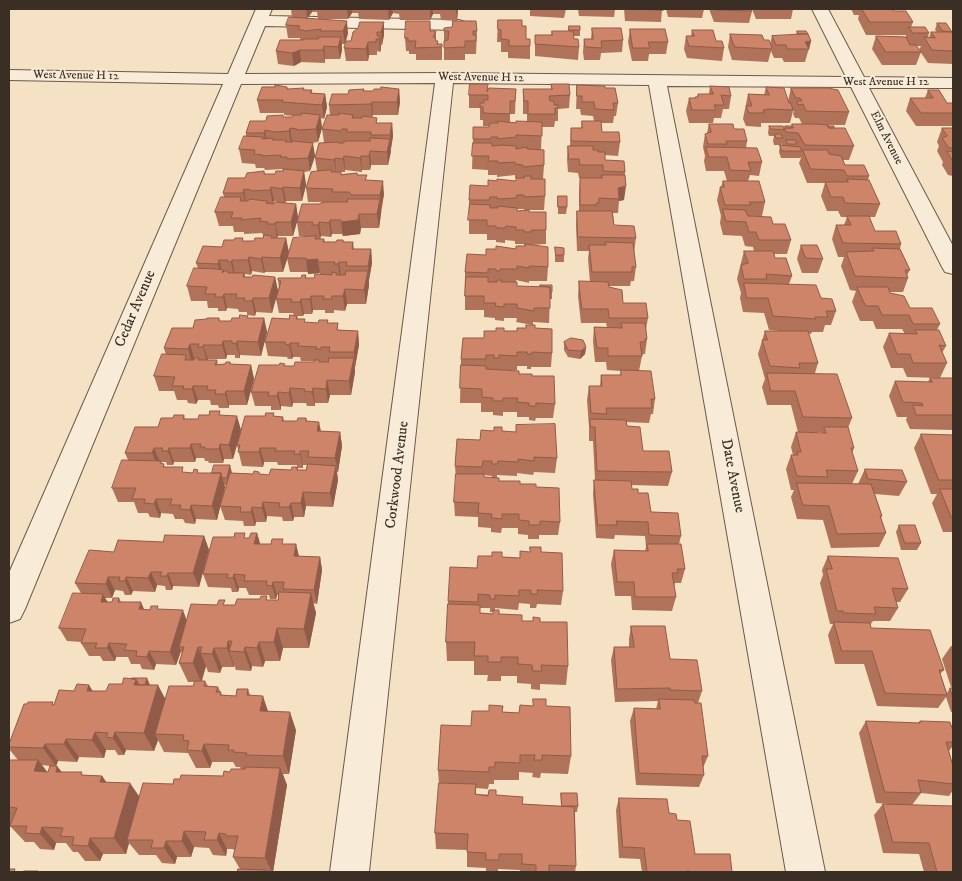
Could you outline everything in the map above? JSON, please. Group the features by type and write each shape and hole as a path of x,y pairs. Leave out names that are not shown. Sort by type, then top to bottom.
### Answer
{"street":[{"name":"Elm Avenue","path":"820,9 953,267"},
{"path":"261,15 459,25"},
{"name":"Cedar Avenue","path":"9,609 261,15"},
{"name":"West Avenue H 12","path":"9,75 234,79 445,78 953,83"},
{"name":"Corkwood Avenue","path":"350,872 445,78"},
{"name":"Date Avenue","path":"657,80 806,872"}],"building":[{"path":"627,9 662,9 663,10"},
{"path":"751,9 752,11 716,10"},
{"path":"862,9 906,11 913,22 870,22"},
{"path":"289,17 347,21 343,31 320,31 321,29 305,31 298,29 300,26 286,25"},
{"path":"498,20 522,20 522,26 526,26 526,39 530,39 530,46 509,46 509,40 501,39"},
{"path":"406,21 430,21 430,31 436,31 433,37 438,41 437,44 442,44 442,47 415,48 416,41 408,41 408,38 405,38"},
{"path":"453,21 476,21 477,31 473,31 473,35 476,35 476,41 465,41 465,47 444,48 444,41 448,40 449,31 444,31 444,28 452,27"},
{"path":"360,22 384,22 381,32 377,32 377,36 380,36 379,39 376,39 376,42 368,42 366,49 344,48 346,41 351,41 353,32 358,28"},
{"path":"937,23 946,23 952,32 943,31"},
{"path":"569,26 580,26 580,30 569,30"},
{"path":"909,27 925,27 929,33 913,33"},
{"path":"592,28 621,28 623,40 601,41 602,48 585,47 584,39 593,39"},
{"path":"630,29 665,29 668,42 648,42 650,48 633,48"},
{"path":"692,30 713,30 716,41 722,41 724,48 689,46 686,36 694,36"},
{"path":"552,31 573,31 574,39 578,39 579,47 535,44 535,35 552,35"},
{"path":"797,31 806,31 808,34 799,34"},
{"path":"931,32 953,32 953,51 932,50 924,37 935,38"},
{"path":"730,34 762,35 764,40 769,40 772,47 771,49 735,47"},
{"path":"808,34 811,41 805,42 809,49 787,49 786,45 776,45 772,36"},
{"path":"876,36 906,37 910,45 916,45 921,52 886,52"},
{"path":"319,37 341,37 338,47 324,46 323,50 300,50 292,53 276,51 280,40 318,39"},
{"path":"470,84 488,84 487,92 489,88 516,89 515,101 510,101 510,114 483,113 483,107 480,106 480,103 488,100 488,95 469,95"},
{"path":"551,84 569,84 570,95 549,96 550,101 554,101 554,105 558,105 558,108 555,108 555,114 528,114 528,101 524,101 523,89 552,89"},
{"path":"275,85 287,87 287,89 304,88 303,90 312,90 310,93 325,94 322,105 282,102 283,100 257,100 262,87 275,87"},
{"path":"577,85 615,88 618,103 613,103 614,110 595,109 594,102 582,102 582,96 577,96"},
{"path":"710,86 729,87 731,96 721,95 724,105 714,105 716,110 692,110 689,98 696,98 698,94 713,94"},
{"path":"381,87 399,89 397,102 329,105 332,94 348,94 349,90 364,89 363,91 373,91 374,89 381,89"},
{"path":"766,87 784,88 793,110 769,109 763,110 764,113 749,113 746,106 752,106 748,94 769,95"},
{"path":"791,88 828,88 838,90 849,112 806,111 803,104 798,105 797,101 802,101 800,98 796,98"},
{"path":"928,90 939,90 947,103 953,103 953,113 921,113 910,98 933,98"},
{"path":"302,113 320,115 316,129 297,130 290,128 289,131 275,132 265,130 264,133 246,133 250,121 266,121 267,116 283,115 283,117 293,117"},
{"path":"339,113 353,115 352,118 362,118 363,116 377,118 376,123 392,123 390,135 371,135 371,132 347,132 347,129 342,129 341,131 322,129 327,115 339,115"},
{"path":"498,121 516,123 516,121 542,122 542,136 516,135 516,137 498,139 498,137 491,137 491,139 473,139 473,127 489,127 490,123 498,123"},
{"path":"582,121 601,121 602,132 619,132 620,142 571,141 571,128 582,128"},
{"path":"709,124 733,124 734,129 744,129 747,141 726,141 727,144 708,144 705,134 711,132"},
{"path":"792,124 816,124 828,125 829,128 845,128 854,146 805,145 798,133 786,132 784,128 793,128"},
{"path":"769,126 783,126 784,130 771,129"},
{"path":"942,128 953,128 953,148 949,148 942,138 947,136"},
{"path":"775,134 781,134 783,138 776,138"},
{"path":"244,136 286,140 285,142 313,143 308,158 287,159 287,157 280,157 281,155 262,156 254,154 255,150 239,149"},
{"path":"370,138 390,139 387,152 370,151 369,156 361,156 360,158 344,156 343,159 335,158 334,160 315,158 319,143 370,141"},
{"path":"786,140 795,140 797,144 788,144"},
{"path":"473,143 492,143 492,146 516,146 516,149 527,147 527,149 544,150 544,165 523,167 523,165 515,164 515,162 498,163 498,161 488,161 489,156 472,156"},
{"path":"780,145 800,147 802,151 782,151"},
{"path":"568,146 593,146 593,150 605,152 605,160 624,161 625,172 603,171 603,165 580,165 579,159 569,159"},
{"path":"706,147 757,148 762,162 748,162 751,171 730,170 727,157 709,157"},
{"path":"803,150 828,150 829,154 841,156 845,165 864,165 869,176 847,176 844,170 811,169"},
{"path":"947,151 953,152 953,161"},
{"path":"284,169 304,171 300,188 283,187 282,189 271,187 270,190 251,191 244,189 243,193 223,193 228,178 245,178 247,173 264,171 264,174 275,174 276,171 283,171"},
{"path":"331,170 331,172 341,172 341,175 357,173 357,175 367,175 365,180 383,181 380,195 352,195 349,192 332,192 333,189 306,188 311,172"},
{"path":"602,175 625,175 626,186 618,188 619,199 599,198 599,203 596,203 596,205 580,205 580,178 602,178"},
{"path":"524,176 531,176 531,179 545,179 545,196 524,197 524,195 517,195 516,198 497,199 497,197 490,197 489,200 469,200 470,185 488,186 488,180 516,181 516,178 524,178"},
{"path":"847,179 869,180 880,204 845,203 843,197 831,197 825,182 848,182"},
{"path":"723,181 759,181 765,202 749,202 751,205 725,205 720,187 724,187"},
{"path":"558,196 567,196 567,207 558,207"},
{"path":"221,197 241,197 240,201 248,201 249,199 267,201 266,203 274,204 275,202 296,204 291,222 267,224 268,222 260,221 261,218 241,220 242,218 231,218 233,212 215,212"},
{"path":"348,199 380,199 377,214 359,214 358,220 341,222 341,220 330,220 329,223 319,222 318,225 312,225 313,222 297,222 302,204 347,202"},
{"path":"470,204 490,205 490,208 498,208 498,206 517,208 517,211 546,212 546,230 524,232 524,230 516,230 516,227 496,228 496,226 487,226 487,220 468,220"},
{"path":"723,209 745,210 748,216 771,217 773,224 785,224 791,240 759,240 756,232 749,232 746,222 726,221"},
{"path":"577,211 612,211 614,225 634,226 636,238 578,237"},
{"path":"847,216 869,216 875,231 896,231 901,244 843,243 836,225 851,225"},
{"path":"264,235 272,236 271,238 286,238 280,258 262,257 261,259 249,257 248,260 232,260 231,262 219,260 218,264 196,263 203,246 222,247 224,240 243,238 242,241 254,241 255,238 263,238"},
{"path":"316,236 315,239 324,239 323,242 343,240 343,242 353,242 352,249 371,249 368,266 346,266 347,262 334,264 335,262 318,262 318,259 287,258 293,238"},
{"path":"605,242 633,243 636,267 632,267 632,272 592,272 589,245 606,245"},
{"path":"525,244 548,247 548,267 529,266 529,268 517,266 517,269 500,269 500,271 488,269 488,273 465,272 467,254 486,255 486,249 496,249 496,246 516,249 516,246 525,246"},
{"path":"801,245 817,245 823,259 806,258"},
{"path":"555,247 564,248 564,255 556,255"},
{"path":"872,248 900,249 910,270 905,270 908,278 855,276 846,252 874,251"},
{"path":"744,251 773,251 775,258 786,258 792,276 766,274 767,279 744,279 741,265 748,263"},
{"path":"194,268 223,270 222,273 228,271 228,273 244,273 243,277 252,277 253,275 275,277 269,298 253,298 252,301 244,301 245,298 236,298 237,294 224,294 223,297 215,297 216,294 205,294 207,287 187,286"},
{"path":"346,271 368,271 364,290 345,289 343,296 332,296 332,299 323,299 324,296 311,296 310,299 301,299 300,302 291,302 292,299 276,299 281,281 278,278 301,278 302,275 306,275 305,278 314,278 315,274 332,275 332,272 337,273 336,275 345,275"},
{"path":"466,277 488,277 488,282 501,280 501,282 517,282 517,286 550,287 550,308 534,308 534,311 517,308 517,304 504,304 504,307 495,306 496,303 484,303 484,296 465,296"},
{"path":"579,281 608,282 609,287 622,290 623,303 646,303 648,318 609,318 608,309 582,309"},
{"path":"744,283 816,285 821,298 832,299 836,311 826,311 828,317 815,317 816,319 773,316 768,298 747,298"},
{"path":"540,285 552,285 552,292 550,292 550,287"},
{"path":"857,287 888,287 890,293 904,296 910,308 932,308 940,324 913,324 909,315 882,315 878,306 866,306"},
{"path":"240,315 248,316 247,318 264,318 258,342 237,341 236,344 232,343 232,341 223,341 222,345 203,345 203,347 198,347 199,344 190,344 188,349 164,348 172,328 193,328 195,320 207,318 231,321 232,318 239,318"},
{"path":"290,315 297,316 296,319 305,319 304,322 318,323 319,320 328,320 327,323 338,323 337,330 358,331 354,352 329,352 330,347 316,349 317,347 298,346 299,343 290,343 289,345 285,344 285,342 265,342 272,318 289,319"},
{"path":"621,323 645,323 647,339 645,339 645,342 640,342 642,356 608,356 608,348 597,348 594,327 622,328"},
{"path":"526,325 535,325 535,328 552,329 552,353 532,352 532,354 527,354 527,352 517,352 517,356 499,355 499,358 494,358 494,355 486,355 486,359 461,359 463,338 484,338 484,331 496,331 496,328 504,328 504,331 517,331 517,328 526,328"},
{"path":"915,330 939,330 946,346 939,345 947,363 913,363 910,354 897,354 889,333 917,334"},
{"path":"765,331 808,331 818,363 799,363 800,368 770,366 762,340 767,340"},
{"path":"571,338 583,340 586,347 581,351 568,350 564,342"},
{"path":"162,354 186,355 185,360 199,358 198,360 217,360 215,365 230,362 230,364 251,365 244,391 226,391 225,394 215,394 216,390 207,390 208,386 193,386 192,389 183,389 184,386 172,386 175,377 154,376"},
{"path":"329,358 354,358 349,381 327,380 326,389 313,388 312,392 304,391 305,389 290,388 289,393 278,392 277,396 268,396 269,392 251,392 259,365 279,365 280,363 285,364 284,366 294,366 295,362 314,362 314,360 319,360 319,362 328,362"},
{"path":"461,365 486,366 486,369 519,371 519,374 532,374 532,376 554,376 555,404 536,403 536,406 529,406 529,403 517,402 518,398 503,398 503,401 493,401 493,398 482,397 482,389 460,388"},
{"path":"621,370 651,371 655,399 651,399 652,408 606,408 607,414 591,413 589,386 602,386 601,375 621,375"},
{"path":"767,373 837,374 852,418 803,417 795,391 771,391"},
{"path":"930,378 953,378 953,415 916,415 913,405 923,406 922,403 903,402 895,381 932,382"},
{"path":"210,411 220,411 219,415 237,416 229,445 220,444 219,449 205,449 205,447 200,447 201,444 191,444 190,448 169,448 168,451 162,451 163,448 154,448 152,453 125,453 135,427 158,427 161,418 173,418 174,415 184,415 183,419 198,419 199,415 209,415"},
{"path":"266,413 274,413 273,416 283,417 282,421 297,421 298,418 306,418 306,421 319,422 317,431 340,432 335,458 308,457 309,451 300,451 300,454 294,454 295,451 275,451 276,448 260,448 259,452 238,452 240,445 237,445 245,416 265,416"},
{"path":"590,419 626,420 627,426 640,427 643,451 669,451 672,472 597,471 595,427 591,427"},
{"path":"555,424 557,458 534,457 534,461 518,459 518,462 498,461 497,464 492,464 492,461 483,461 482,467 455,466 457,439 480,440 481,430 494,431 494,427 502,427 502,431 516,432 516,425"},
{"path":"824,427 848,427 854,448 851,448 858,471 826,470 828,477 797,476 791,455 798,455 797,452 801,452 796,432 826,433"},
{"path":"921,434 953,435 953,480 939,480"},
{"path":"122,460 161,461 160,463 164,464 163,467 183,467 182,472 193,473 194,469 198,470 197,473 221,473 212,506 191,505 190,510 180,509 181,505 170,505 172,499 156,499 154,504 144,503 145,499 132,499 136,488 112,488"},
{"path":"308,464 336,466 330,493 303,492 301,503 291,503 289,507 279,507 280,503 263,502 262,508 252,507 251,512 240,512 241,507 220,506 230,473 253,474 254,471 259,472 259,474 269,475 271,469 291,470 292,467 297,467 297,470 306,470"},
{"path":"214,465 230,465 227,478 222,478 221,473 212,473"},
{"path":"865,469 902,470 907,482 868,479"},
{"path":"456,474 484,474 484,477 499,478 499,481 520,481 520,484 536,484 536,487 559,488 560,522 540,521 540,525 529,525 529,521 519,520 519,514 502,514 502,519 491,518 492,514 478,513 479,503 454,502"},
{"path":"594,480 631,481 632,489 638,489 638,493 648,493 651,512 678,513 681,536 649,535 648,522 616,521 617,525 598,525"},
{"path":"797,483 871,484 886,533 837,534 829,506 803,505"},
{"path":"940,489 953,489 953,518 952,518"},
{"path":"899,525 915,525 921,543 905,543"},
{"path":"235,533 245,533 244,538 249,538 251,533 257,533 254,544 271,544 272,539 283,539 282,544 296,544 294,556 320,557 314,590 283,589 284,582 273,582 272,586 266,585 267,581 244,581 245,575 234,574 233,578 227,578 228,574 203,574 213,537 234,537"},
{"path":"165,535 204,536 193,573 168,573 167,576 160,576 162,572 151,572 148,578 126,577 125,581 119,581 120,577 108,577 106,584 75,583 89,550 114,552 118,540 163,542"},
{"path":"647,544 681,544 685,569 677,569 678,573 672,573 676,597 635,597 634,582 617,582 614,550 648,551"},
{"path":"530,547 541,547 541,552 562,553 563,591 537,590 538,594 531,594 531,590 519,590 519,596 495,595 495,599 490,599 490,595 478,594 478,602 448,601 450,567 477,568 478,556 492,556 492,552 502,552 502,557 520,558 520,551 530,552"},
{"path":"828,556 898,558 908,589 892,588 898,608 874,607 876,614 837,611 826,569 832,569"},
{"path":"279,592 311,593 304,629 277,628 274,642 259,642 257,648 245,647 244,652 229,651 232,641 228,641 227,648 214,648 212,654 200,653 202,647 198,647 193,663 179,663 184,647 179,647 191,604 217,605 219,600 225,600 223,605 235,605 237,599 260,599 261,596 267,596 266,600 278,600"},
{"path":"73,593 103,594 101,602 112,602 113,598 119,598 118,602 141,602 139,609 150,610 151,606 158,606 157,609 183,610 170,652 149,651 147,657 136,656 137,651 124,650 127,644 109,643 107,648 95,648 97,643 81,643 86,629 59,628"},
{"path":"448,604 480,605 480,613 493,614 493,610 499,610 499,614 522,615 522,621 533,621 533,617 540,618 540,622 567,622 568,666 541,665 542,671 533,671 532,665 518,664 518,657 501,657 501,662 488,662 488,656 474,656 475,642 446,642"},
{"path":"834,622 870,623 871,628 930,630 944,670 939,670 947,695 885,693 872,651 842,651"},
{"path":"631,626 665,626 670,659 697,660 702,691 670,690 670,688 617,689 614,647 634,647"},
{"path":"124,678 136,679 134,685 158,685 144,733 115,732 113,738 106,737 108,733 95,732 92,740 66,739 64,744 45,744 43,748 9,747 24,704 28,702 53,702 52,705 54,705 59,690 74,691 77,684 89,685 87,691 106,691 109,684 122,684"},
{"path":"132,678 147,678 145,685 139,685 136,679"},
{"path":"195,681 205,681 204,686 218,687 216,692 221,692 220,695 236,696 237,689 248,689 247,695 263,696 260,711 290,712 283,756 246,755 247,753 228,750 229,745 204,744 202,751 187,750 189,741 183,740 184,735 155,734 169,686 193,686"},
{"path":"533,699 546,699 546,706 570,707 571,756 542,755 542,760 534,760 535,755 520,755 520,763 495,762 495,767 489,767 489,772 438,770 441,725 471,726 472,711 489,711 489,705 503,706 502,712 519,713 520,705 533,706"},
{"path":"659,699 694,700 695,703 701,703 708,756 702,756 704,775 639,773 634,708 660,709"},
{"path":"866,721 950,722 953,731 953,742 946,742 953,766 953,784 918,780 921,793 885,792"},
{"path":"9,760 38,760 34,771 48,772 50,766 57,766 56,772 82,772 81,775 102,776 100,782 130,783 114,838 90,838 88,846 72,845 74,837 60,836 63,828 42,827 40,834 25,833 27,826 10,826 17,808 9,807"},
{"path":"245,767 280,768 265,858 233,857 238,836 226,836 226,834 219,833 217,840 204,840 206,832 184,831 182,841 166,841 164,848 151,848 153,840 127,840 143,783 173,784 174,779 180,779 181,775 223,776 224,771 230,772 231,769 245,769"},
{"path":"439,783 476,784 475,794 488,796 489,790 496,790 496,795 523,797 522,804 574,807 576,866 549,865 549,872 536,872 536,865 522,864 522,854 499,854 499,860 486,860 486,853 467,852 468,834 435,833"},
{"path":"561,793 577,793 578,806 562,806"},
{"path":"619,798 667,799 669,813 676,814 677,820 690,821 695,854 730,854 732,872 647,872 644,848 623,847"},
{"path":"883,804 953,806 953,872 937,872 929,843 893,842"},
{"path":"9,869 15,869 14,872 9,872"},
{"path":"238,869 266,870 266,872 238,872"}]}
